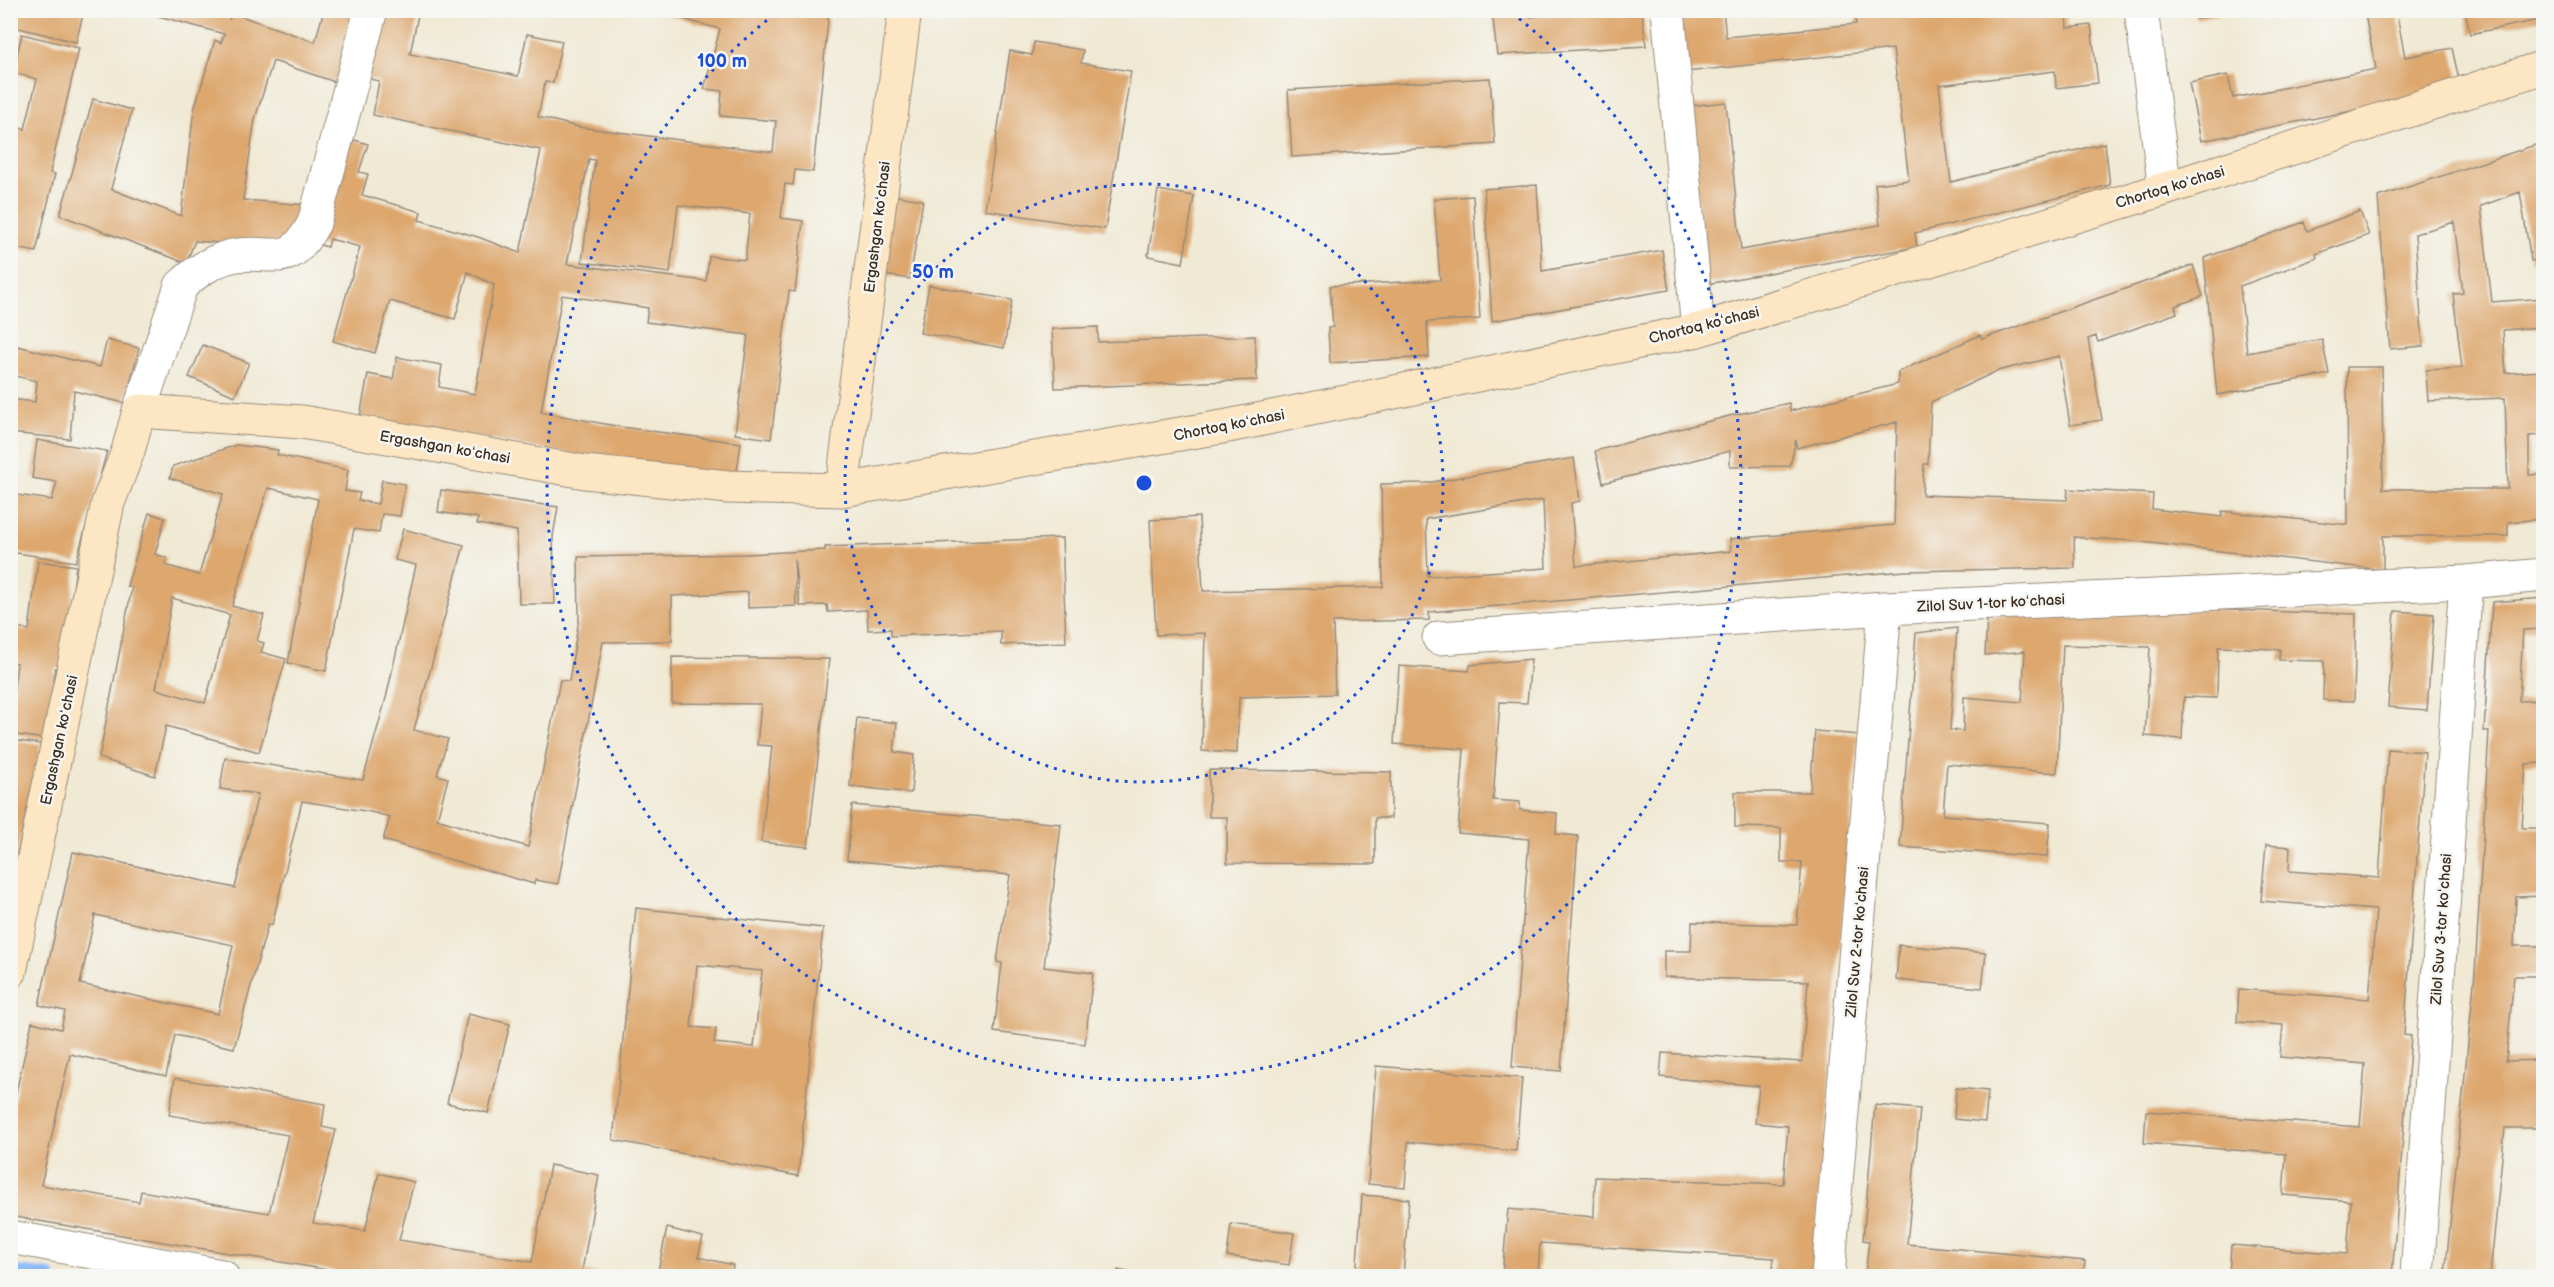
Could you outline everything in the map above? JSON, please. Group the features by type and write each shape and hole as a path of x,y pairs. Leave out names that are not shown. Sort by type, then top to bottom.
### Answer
{"main road":[{"name":"Ergashgan koʻchasi","path":"10,972 108,502 128,451 139,411 302,422 585,472 728,488 842,490 905,10"},
{"name":"Chortoq koʻchasi","path":"842,490 1228,426 1698,330 2165,189 2544,67"}],"street":[{"path":"139,411 181,286 194,273 235,255 284,256 303,243 314,224 371,10"},
{"path":"1668,10 1698,330"},
{"path":"2141,10 2165,189"},
{"name":"Zilol Suv 1-tor koʻchasi","path":"1438,638 1885,608 2466,582 2544,575"},
{"name":"Zilol Suv 3-tor koʻchasi","path":"2417,1276 2466,582"},
{"name":"Zilol Suv 2-tor koʻchasi","path":"1828,1276 1885,608"},
{"path":"10,1237 222,1276"}],"building":[{"path":"10,10 84,11 76,42 10,26"},
{"path":"91,10 113,10 111,16"},
{"path":"137,10 232,10 229,20 232,13 315,42 324,10 362,10 341,84 273,61 255,119 243,200 307,205 283,247 195,241 186,263 60,215 93,99 132,110 111,189 181,216 194,110 215,40 221,43 224,34"},
{"path":"379,10 419,10 410,54 518,76 527,34 562,41 553,83 545,82 538,117 579,127 773,152 776,121 720,116 722,91 704,89 720,29 649,10 761,10 785,16 786,10 829,10 813,172 795,170 793,185 785,184 781,218 803,221 795,292 789,291 771,439 735,434 748,335 646,322 648,308 562,295 541,412 621,427 741,443 736,478 615,462 360,417 368,374 393,379 397,357 442,365 439,387 475,394 494,285 468,272 455,319 390,301 375,353 333,341 360,247 330,239 328,247 312,243 347,138 368,144 359,172 368,174 362,195 421,212 419,220 478,237 520,253 541,150 373,115 379,81 365,78","holes":["589,159 595,160 582,262 670,273 678,205 750,214 745,260 709,256 706,281 567,264"]},
{"path":"1492,10 1530,10 1531,17 1608,10 1642,10 1646,46 1497,55"},
{"path":"1679,10 1723,10 1726,37 1856,24 1855,10 2066,10 2067,28 2091,25 2098,83 2056,88 2055,71 1939,85 1951,182 2105,143 2110,185 1915,233 1917,247 1706,284 1688,106 1726,102 1741,250 1880,225 1875,184 1909,180 1893,49 1686,72"},
{"path":"2194,10 2231,10 2231,12 2196,19"},
{"path":"2364,10 2396,10 2405,57 2452,48 2461,89 2201,141 2189,83 2228,75 2233,98 2376,69"},
{"path":"2465,10 2544,10 2544,19 2470,34"},
{"path":"22,34 79,48 50,173 55,174 36,252 10,247 10,126 25,129 37,79 13,73"},
{"path":"1034,42 1083,50 1081,63 1131,71 1105,229 985,210 1010,51 1032,55"},
{"path":"1490,78 1495,144 1292,157 1288,90"},
{"path":"2544,142 2544,259 2531,261 2520,192 2481,206 2492,302 2544,298 2544,327 2503,330 2506,373 2544,371 2544,435 2529,436 2529,475 2544,474 2544,519 2508,522 2508,536 2383,536 2383,570 2133,541 2074,537 2075,568 1905,571 1429,612 1429,620 1333,622 1335,694 1239,697 1237,753 1202,751 1205,633 1156,635 1150,520 1199,517 1203,591 1383,587 1381,484 1426,483 1574,458 1580,501 1571,503 1576,566 1731,551 1730,539 1894,525 1897,422 1797,448 1796,440 1790,466 1730,467 1730,451 1603,483 1595,451 1729,416 1789,403 1790,411 1898,384 1898,372 1980,335 1982,339 2193,265 2203,296 2175,306 2177,313 2098,342 2096,336 2088,339 2102,420 2070,425 2059,356 1997,371 1931,402 1928,464 1924,464 1922,495 2067,500 2068,489 2153,494 2152,509 2222,517 2222,511 2348,525 2347,367 2382,367 2383,489 2508,489 2505,398 2428,401 2426,370 2462,368 2453,294 2463,293 2454,222 2415,234 2423,346 2390,349 2378,197","holes":["1543,500 1546,568 1428,576 1426,519"]},
{"path":"1537,185 1542,271 1662,250 1669,290 1492,321 1484,189"},
{"path":"1158,190 1194,196 1183,263 1148,256"},
{"path":"891,195 923,200 910,279 878,274"},
{"path":"1473,196 1480,319 1427,322 1429,357 1330,363 1328,328 1333,327 1330,286 1440,280 1434,199"},
{"path":"2360,211 2369,235 2316,254 2317,258 2240,286 2247,353 2322,339 2329,374 2217,395 2204,258 2304,222 2307,231"},
{"path":"929,285 1012,300 1004,348 920,333"},
{"path":"1098,327 1098,342 1255,336 1257,380 1055,388 1052,329"},
{"path":"107,340 139,348 125,403 74,391 70,439 10,433 10,399 35,402 37,381 10,375 10,344 100,367"},
{"path":"203,345 249,363 235,396 189,377"},
{"path":"37,440 107,451 76,562 10,552 10,494 52,500 57,482 32,478"},
{"path":"236,445 278,450 277,455 348,470 345,491 360,493 358,500 378,504 382,480 405,484 400,516 382,514 379,533 354,529 326,671 288,663 318,499 268,488 232,606 264,615 257,641 264,643 261,652 286,659 259,752 166,726 155,776 99,758 132,587 127,586 149,513 165,518 155,554 167,558 165,565 199,575 223,494 170,478 173,466","holes":["172,598 230,615 205,703 156,689"]},
{"path":"441,490 558,507 553,536 555,604 519,604 517,531 477,524 478,518 438,512"},
{"path":"403,529 464,545 414,730 448,739 437,775 448,778 437,819 528,847 560,680 569,681 579,619 578,557 746,554 825,550 825,547 1062,538 1066,642 1001,645 1001,631 891,636 891,629 868,630 867,610 828,612 827,605 800,606 794,558 796,606 748,608 748,592 672,596 672,641 603,642 558,884 535,880 534,884 383,840 390,817 302,801 272,925 268,924 234,1048 175,1035 166,1076 70,1054 41,1185 139,1202 141,1191 269,1213 288,1135 169,1115 175,1078 325,1104 322,1127 336,1130 313,1223 365,1231 379,1173 414,1182 399,1240 532,1262 550,1165 599,1175 582,1271 608,1276 363,1276 10,1216 10,1118 32,1022 61,1029 65,1011 39,1005 73,852 235,888 258,794 220,789 225,758 363,780 386,698 416,565 395,560","holes":["95,915 233,945 218,1014 80,984"]},
{"path":"38,561 76,566 63,669 55,668 45,739 10,734 10,698 13,698 17,663 10,662 10,627 29,630"},
{"path":"2544,598 2544,629 2523,630 2519,701 2544,700 2544,763 2526,764 2522,828 2544,828 2544,896 2516,897 2514,946 2544,946 2544,976 2514,976 2506,1061 2544,1060 2544,1128 2505,1128 2490,1276 2445,1276 2475,973 2489,731 2484,731 2492,602"},
{"path":"2064,605 2356,614 2354,701 2323,700 2324,661 2279,660 2280,649 2218,647 2217,698 2184,697 2182,739 2145,736 2150,647 2063,645 2057,773 1947,764 1943,815 2050,823 2047,857 1900,847 1916,633 1957,628 1950,730 1963,731 1964,697 2022,702 2025,651 1985,655 1987,618"},
{"path":"2395,611 2434,614 2427,710 2388,707"},
{"path":"672,657 829,659 808,847 761,842 772,746 757,745 761,704 672,703"},
{"path":"1531,659 1527,703 1500,702 1493,800 1520,802 1520,810 1557,813 1556,834 1578,836 1561,1071 1512,1067 1529,839 1458,833 1464,749 1394,744 1399,666 1469,671 1470,665"},
{"path":"857,718 897,723 894,752 914,755 911,793 850,786"},
{"path":"1815,731 1858,735 1813,1276 1772,1276 1774,1258 1540,1243 1538,1276 1502,1276 1508,1209 1594,1217 1595,1177 1783,1184 1788,1126 1755,1123 1759,1086 1660,1077 1662,1053 1802,1062 1808,981 1664,977 1664,951 1691,951 1692,922 1797,925 1802,862 1781,862 1781,828 1735,827 1735,792 1810,792"},
{"path":"10,740 41,744 11,882 10,881"},
{"path":"2388,749 2425,752 2404,1035 2411,1036 2392,1276 2229,1276 2231,1245 2347,1254 2351,1201 2283,1195 2286,1154 2144,1143 2146,1111 2360,1127 2365,1064 2280,1057 2283,1025 2237,1022 2239,989 2369,999 2376,910 2261,901 2266,845 2290,847 2289,871 2379,878"},
{"path":"1209,770 1391,772 1391,818 1375,818 1375,864 1227,863 1227,817 1209,817"},
{"path":"852,805 1061,824 1044,967 1093,973 1085,1044 994,1032 1002,963 997,962 1010,875 847,860"},
{"path":"636,908 823,928 798,1176 613,1140","holes":["697,965 762,971 754,1047 714,1043 716,1029 691,1027"]},
{"path":"1899,945 1986,953 1982,988 1896,980"},
{"path":"468,1014 510,1024 488,1113 447,1103"},
{"path":"1376,1066 1522,1078 1516,1151 1408,1142 1405,1187 1368,1184"},
{"path":"1956,1088 1988,1091 1985,1122 1954,1119"},
{"path":"1875,1105 1920,1109 1907,1244 2085,1261 2083,1276 1865,1276 1869,1241 1863,1240"},
{"path":"1362,1195 1409,1199 1403,1276 1356,1276"},
{"path":"1231,1224 1294,1233 1289,1265 1227,1256"},
{"path":"667,1228 703,1237 698,1257 733,1265 731,1276 657,1276"},
{"path":"1118,1270 1142,1275 1142,1276 1117,1276"}],"waterway":[{"path":"10,1271 50,1276"}]}
